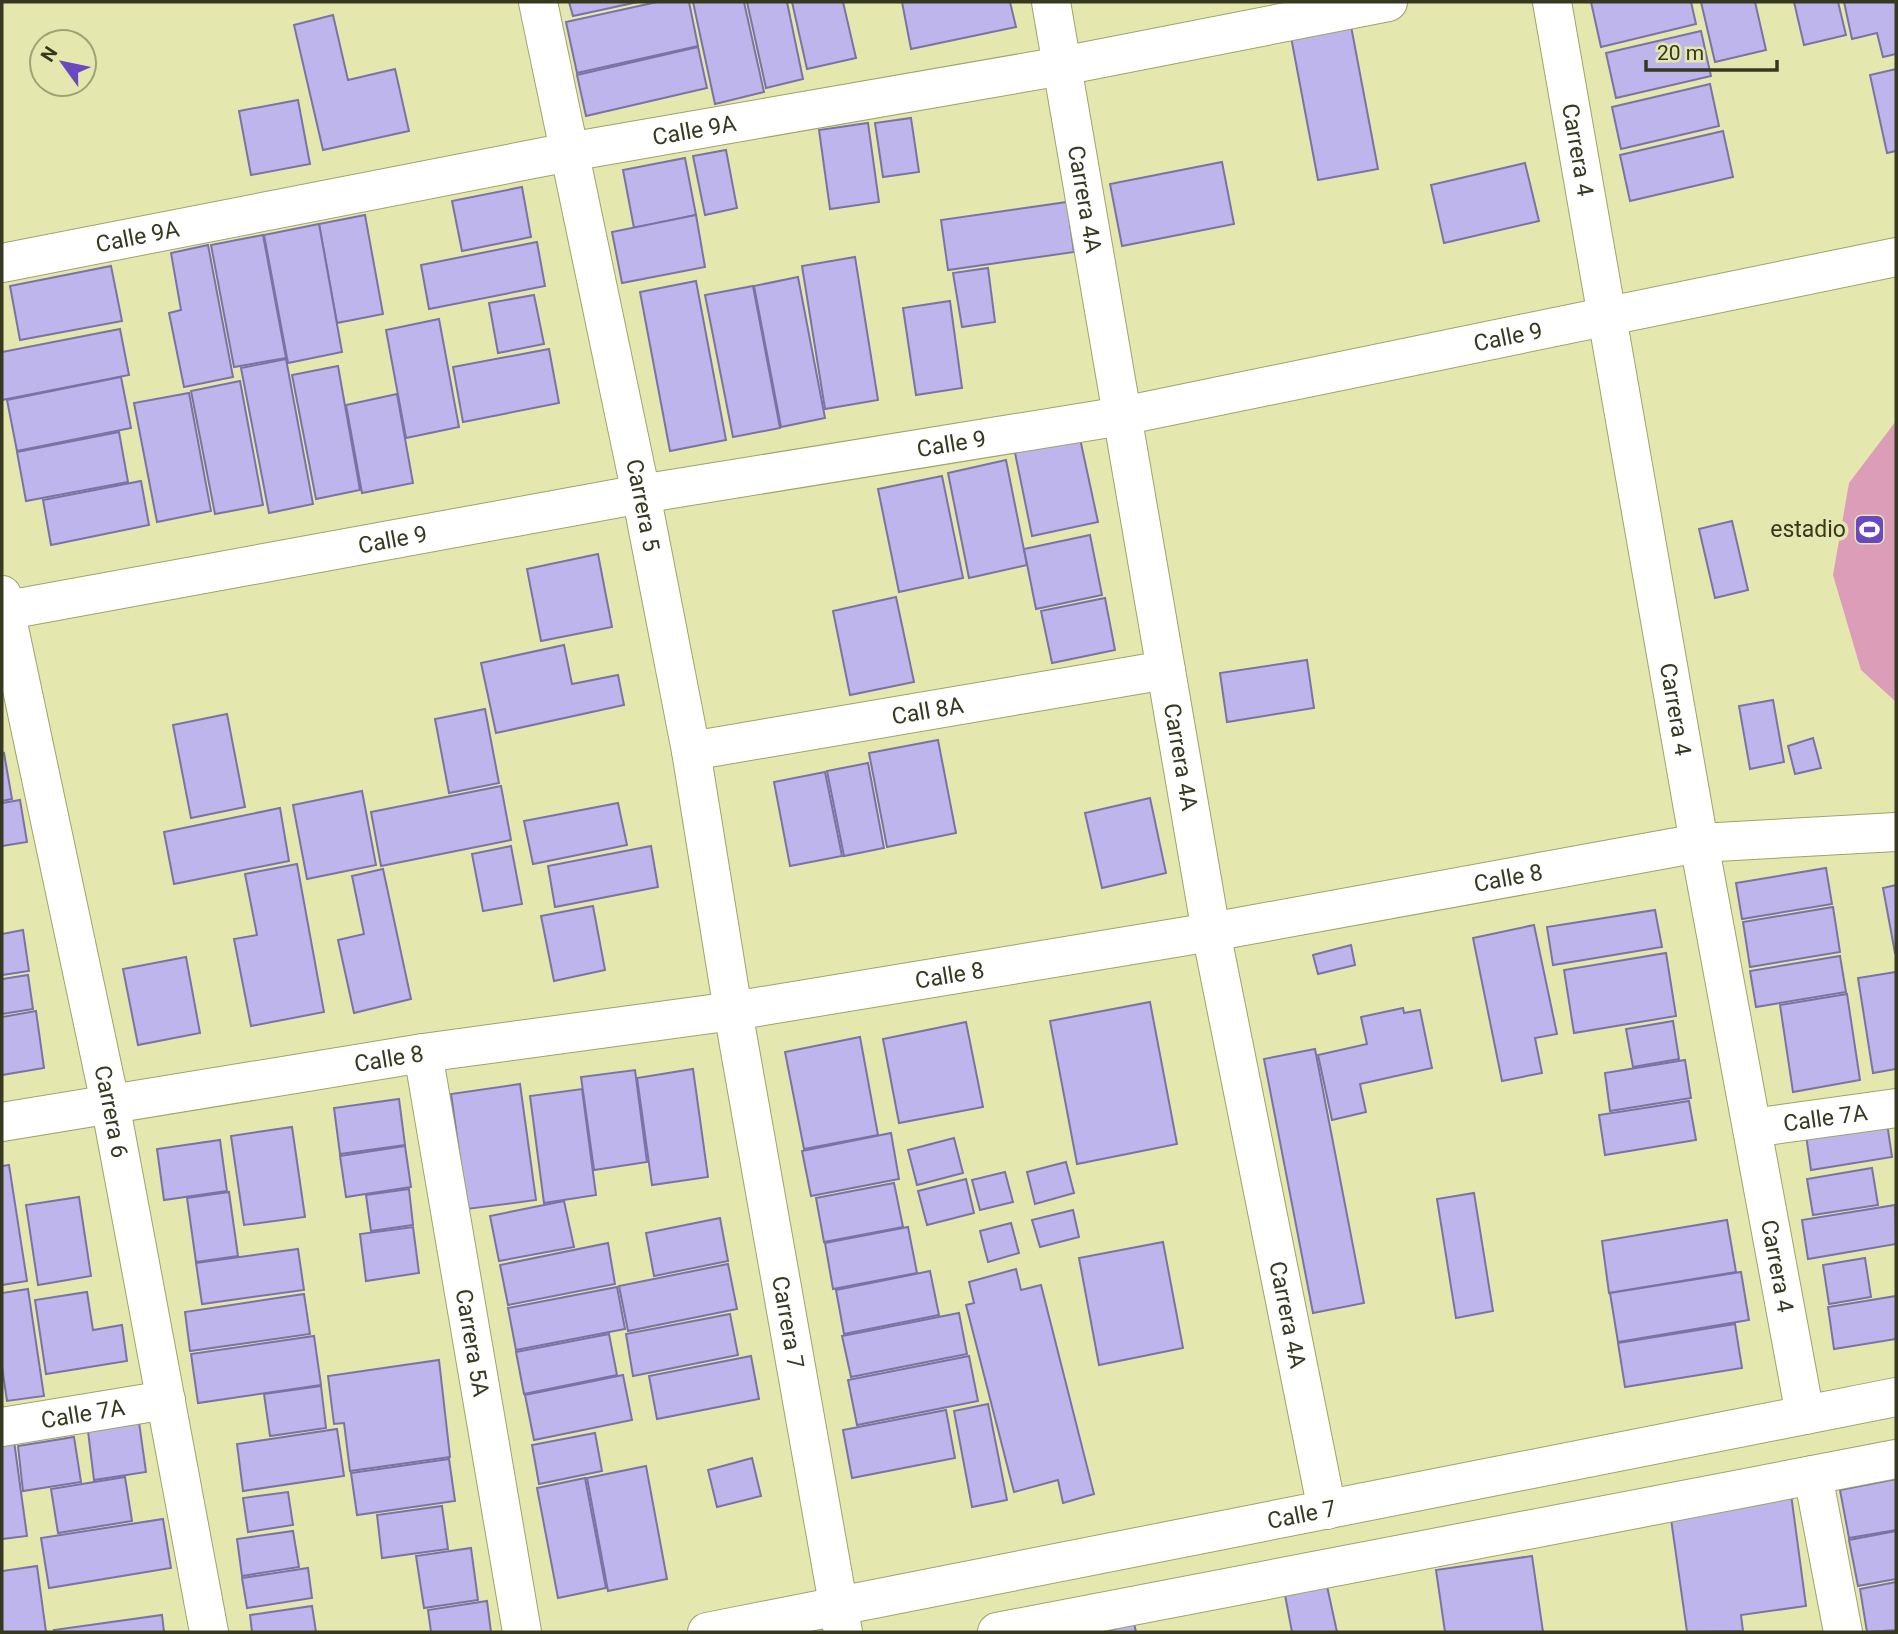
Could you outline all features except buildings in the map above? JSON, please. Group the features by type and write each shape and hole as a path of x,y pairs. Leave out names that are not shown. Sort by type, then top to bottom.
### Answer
{"street":[{"name":"Carrera 5","path":"538,2 641,494 691,751 733,1011"},
{"name":"Carrera 4A","path":"1051,2 1211,932 1327,1510"},
{"name":"Calle 9A","path":"2,263 569,152 1062,66 1388,2"},
{"name":"Carrera 4","path":"1552,2 1699,842 1805,1415"},
{"name":"Calle 9","path":"3,605 641,494 1122,415 1896,257"},
{"name":"Carrera 6","path":"3,605 110,1103 209,1632"},
{"name":"Call 8A","path":"691,751 1166,670"},
{"name":"Calle 8","path":"2,1122 423,1053 733,1011 1211,932 1699,842 1896,832"},
{"name":"Carrera 7","path":"733,1011 842,1619"},
{"name":"Carrera 5A","path":"423,1053 522,1632"},
{"name":"Calle 7A","path":"1752,1128 1896,1108"},
{"name":"Calle 7","path":"707,1632 842,1619 1327,1510 1896,1397"},
{"name":"Calle 7A","path":"2,1427 166,1400"},
{"path":"997,1632 1896,1459"},
{"path":"1813,1475 1843,1632"}],"shaded area":[{"name":"estadio","path":"1896,421 1896,702 1861,670 1833,575 1849,483"}],"place":[{"name":"estadio","path":"1869,529"}]}
